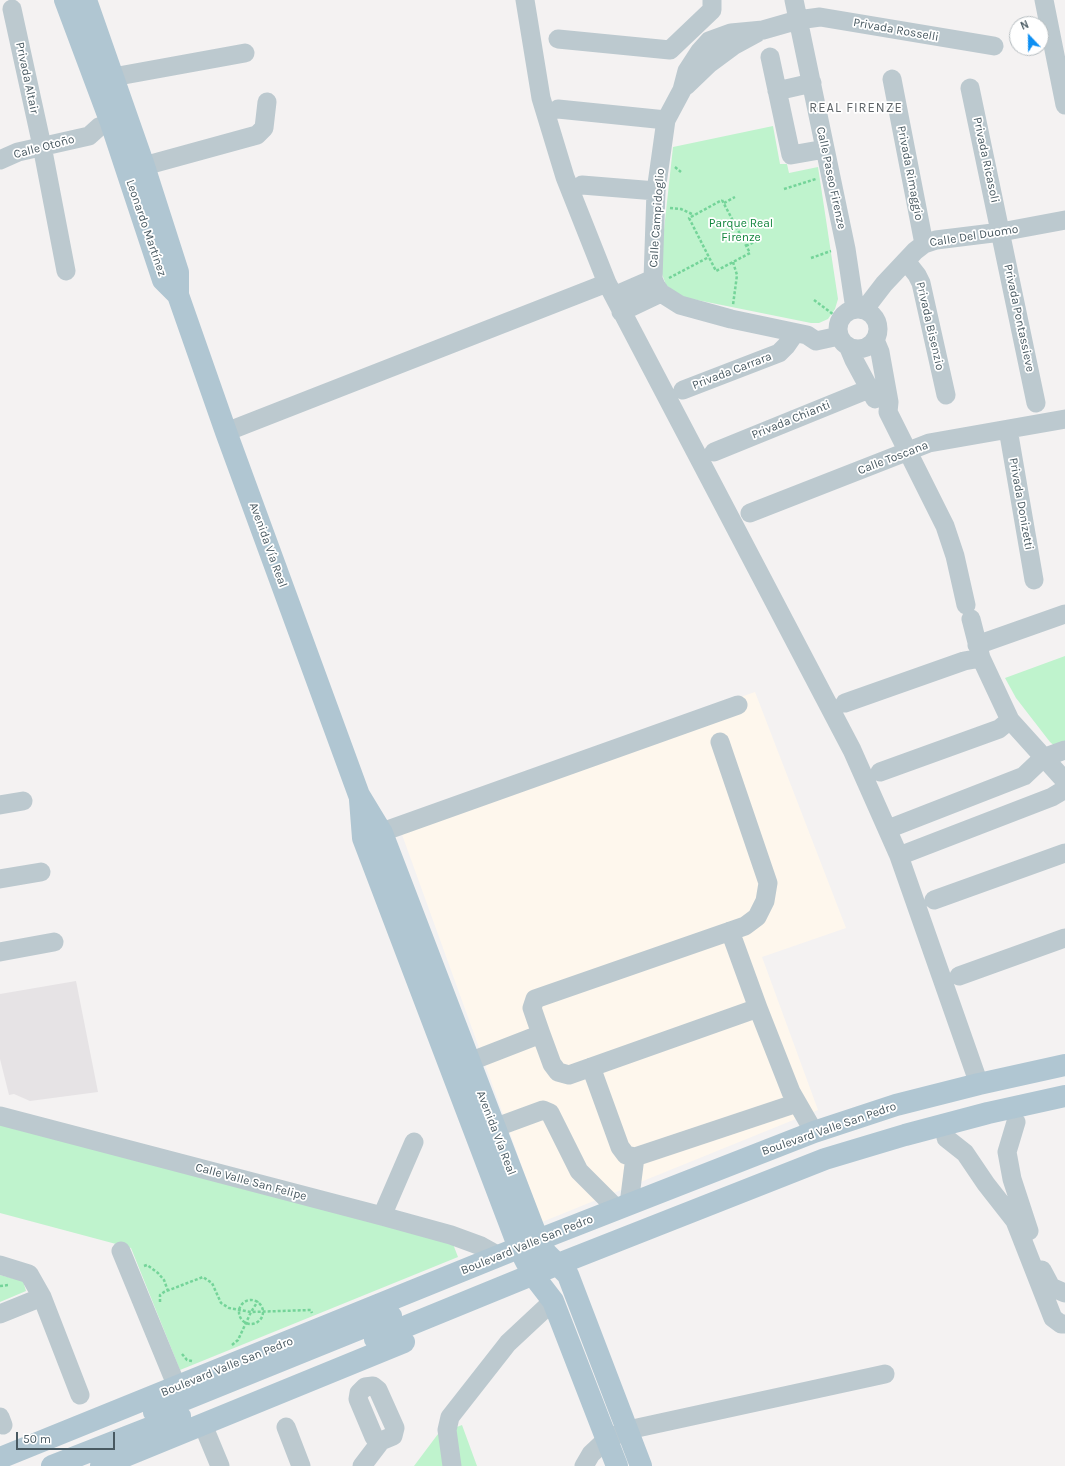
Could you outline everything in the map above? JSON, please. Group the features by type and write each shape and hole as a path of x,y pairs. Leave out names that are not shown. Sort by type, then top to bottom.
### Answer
{"main road":[{"name":"Leonardo Martínez","path":"65,0 122,129 144,166 178,272 178,295"},
{"name":"Leonardo Martínez","path":"86,0 113,77 122,129 163,280 178,295"},
{"name":"Avenida Vía Real","path":"178,295 226,432 359,795 372,836 617,1466"},
{"name":"Avenida Vía Real","path":"460,1065 494,1128 538,1266 628,1430 641,1466"},
{"name":"Boulevard Valle San Pedro","path":"538,1266 623,1207 814,1132 896,1105 979,1084 1065,1065"},
{"name":"Boulevard Valle San Pedro","path":"0,1458 46,1457 177,1387 312,1352 538,1266 820,1146 900,1120 983,1098 1065,1080"},
{"name":"Boulevard Valle San Pedro","path":"18,1466 46,1457 312,1352 538,1266 825,1159 904,1135 988,1113 1065,1096"},
{"name":"Boulevard Valle San Pedro","path":"538,1266 830,1170 908,1147 1065,1111"},
{"name":"Boulevard Valle San Pedro","path":"101,1466 203,1425 312,1352"}],"street":[{"path":"525,0 540,98 564,177 614,297 852,750 899,856 979,1084"},
{"path":"558,39 670,50 712,10 712,0"},
{"name":"Calle Paseo Firenze","path":"794,0 846,249 848,325 869,389 879,407 888,412 946,526 979,651 1010,720 1065,781"},
{"path":"1044,0 1065,105"},
{"name":"Privada Altair","path":"12,9 42,146 66,271"},
{"name":"Privada Rosselli","path":"798,20 820,17 994,46"},
{"name":"Calle Campidoglio","path":"656,286 656,199 666,120 682,90 706,52 731,33 763,30 798,20"},
{"path":"696,24 706,52"},
{"path":"113,77 245,53"},
{"path":"770,57 791,155 825,149"},
{"name":"Privada Rimaggio","path":"892,79 924,244"},
{"path":"777,91 812,83"},
{"name":"Privada Ricasoli","path":"970,88 1001,232"},
{"path":"144,166 257,135 264,128 267,102"},
{"path":"558,110 666,120"},
{"name":"Calle Otoño","path":"0,160 18,152 89,136 99,127 122,129"},
{"path":"582,185 656,199"},
{"name":"Calle Del Duomo","path":"848,325 884,284 924,244 936,240 1001,232 1065,220"},
{"name":"Privada Pontassieve","path":"1001,232 1036,403"},
{"name":"Privada Bisenzio","path":"906,261 917,275 921,283 946,395"},
{"path":"226,432 614,297 656,286 680,305 730,319 801,334 816,341 848,325 859,350 868,347 876,340"},
{"name":"Calle Paseo Firenze","path":"848,325 872,315 878,322 879,332 876,340 880,352 890,402 888,412"},
{"name":"Privada Carrara","path":"683,390 779,353 801,334"},
{"name":"Privada Chianti","path":"714,452 869,389"},
{"name":"Calle Toscana","path":"750,513 929,443 1065,419"},
{"name":"Privada Donizetti","path":"1008,429 1034,580"},
{"path":"845,703 964,662 979,651 1065,614"},
{"path":"372,836 738,705"},
{"path":"880,772 999,729 1010,720"},
{"path":"720,742 768,883 765,900 757,917 745,926 535,1000 532,1008 552,1064 558,1072 569,1075 758,1008"},
{"path":"888,829 1024,776 1043,758 1065,750"},
{"path":"899,856 1052,797 1065,789"},
{"path":"0,805 23,801"},
{"path":"942,808 952,835"},
{"path":"934,900 1065,853"},
{"path":"0,879 41,872"},
{"path":"730,931 758,1008 797,1103 805,1113 814,1132"},
{"path":"959,976 1065,938"},
{"path":"0,952 54,942"},
{"path":"460,1065 541,1034"},
{"path":"591,1067 620,1147 626,1155 635,1157 797,1103"},
{"path":"494,1128 543,1110 550,1113 580,1171 623,1207 635,1157"},
{"name":"Calle Valle San Felipe","path":"0,1116 382,1216 451,1236 538,1266"},
{"path":"1016,1122 1007,1152 1012,1178 1041,1268 1051,1287 1065,1293"},
{"path":"946,1138 966,1152 986,1184 1015,1220 1053,1318 1061,1324 1065,1324"},
{"path":"382,1216 414,1142"},
{"path":"121,1251 177,1387"},
{"path":"0,1265 29,1274 42,1297 80,1395"},
{"path":"452,1466 447,1430 450,1417 508,1343 538,1266"},
{"path":"0,1314 42,1297"},
{"path":"584,1466 591,1454 607,1439 628,1430 885,1374"},
{"path":"203,1425 220,1466"},
{"path":"286,1427 301,1466"},
{"path":"362,1466 381,1441"}],"path":[{"path":"784,189 830,175"},
{"path":"724,203 735,197"},
{"path":"656,199 694,215"},
{"path":"722,200 724,203 750,253 716,271 689,218 722,200"},
{"path":"737,228 748,222"},
{"path":"746,246 758,240"},
{"path":"811,258 833,251"},
{"path":"656,286 709,257"},
{"path":"730,319 737,285 737,274 733,262"},
{"path":"814,300 848,325"},
{"path":"129,1270 147,1265 158,1273 164,1280 168,1291"},
{"path":"163,1308 160,1301 160,1296 168,1291 204,1277 212,1283 221,1303 229,1308 251,1312 311,1310 312,1352"},
{"path":"251,1299 258,1302 263,1311 262,1317 256,1323 246,1322 240,1316 239,1309 241,1305 246,1300 251,1299"},
{"path":"230,1346 238,1340 251,1312 258,1302"},
{"path":"180,1350 187,1360 193,1361"}],"shaded area":[{"path":"755,692 846,928 762,957 818,1110 542,1222 396,818"},
{"path":"76,981 98,1092 30,1101 14,1094 9,1095 0,1059 0,994"}],"green space":[{"name":"Parque Real Firenze","path":"773,126 780,164 787,164 789,173 818,167 838,299 835,309 828,319 819,323 811,323 682,297 666,285 660,266 673,147"},
{"path":"1065,656 1065,746 1058,749 1050,742 1016,698 1005,678"},
{"path":"0,1124 453,1244 458,1257 180,1370 131,1248 0,1213"},
{"path":"0,1275 23,1281 26,1291 0,1302"},
{"path":"462,1425 477,1466 414,1466 438,1434"}],"district":[{"name":"REAL FIRENZE","path":"856,108"}]}
